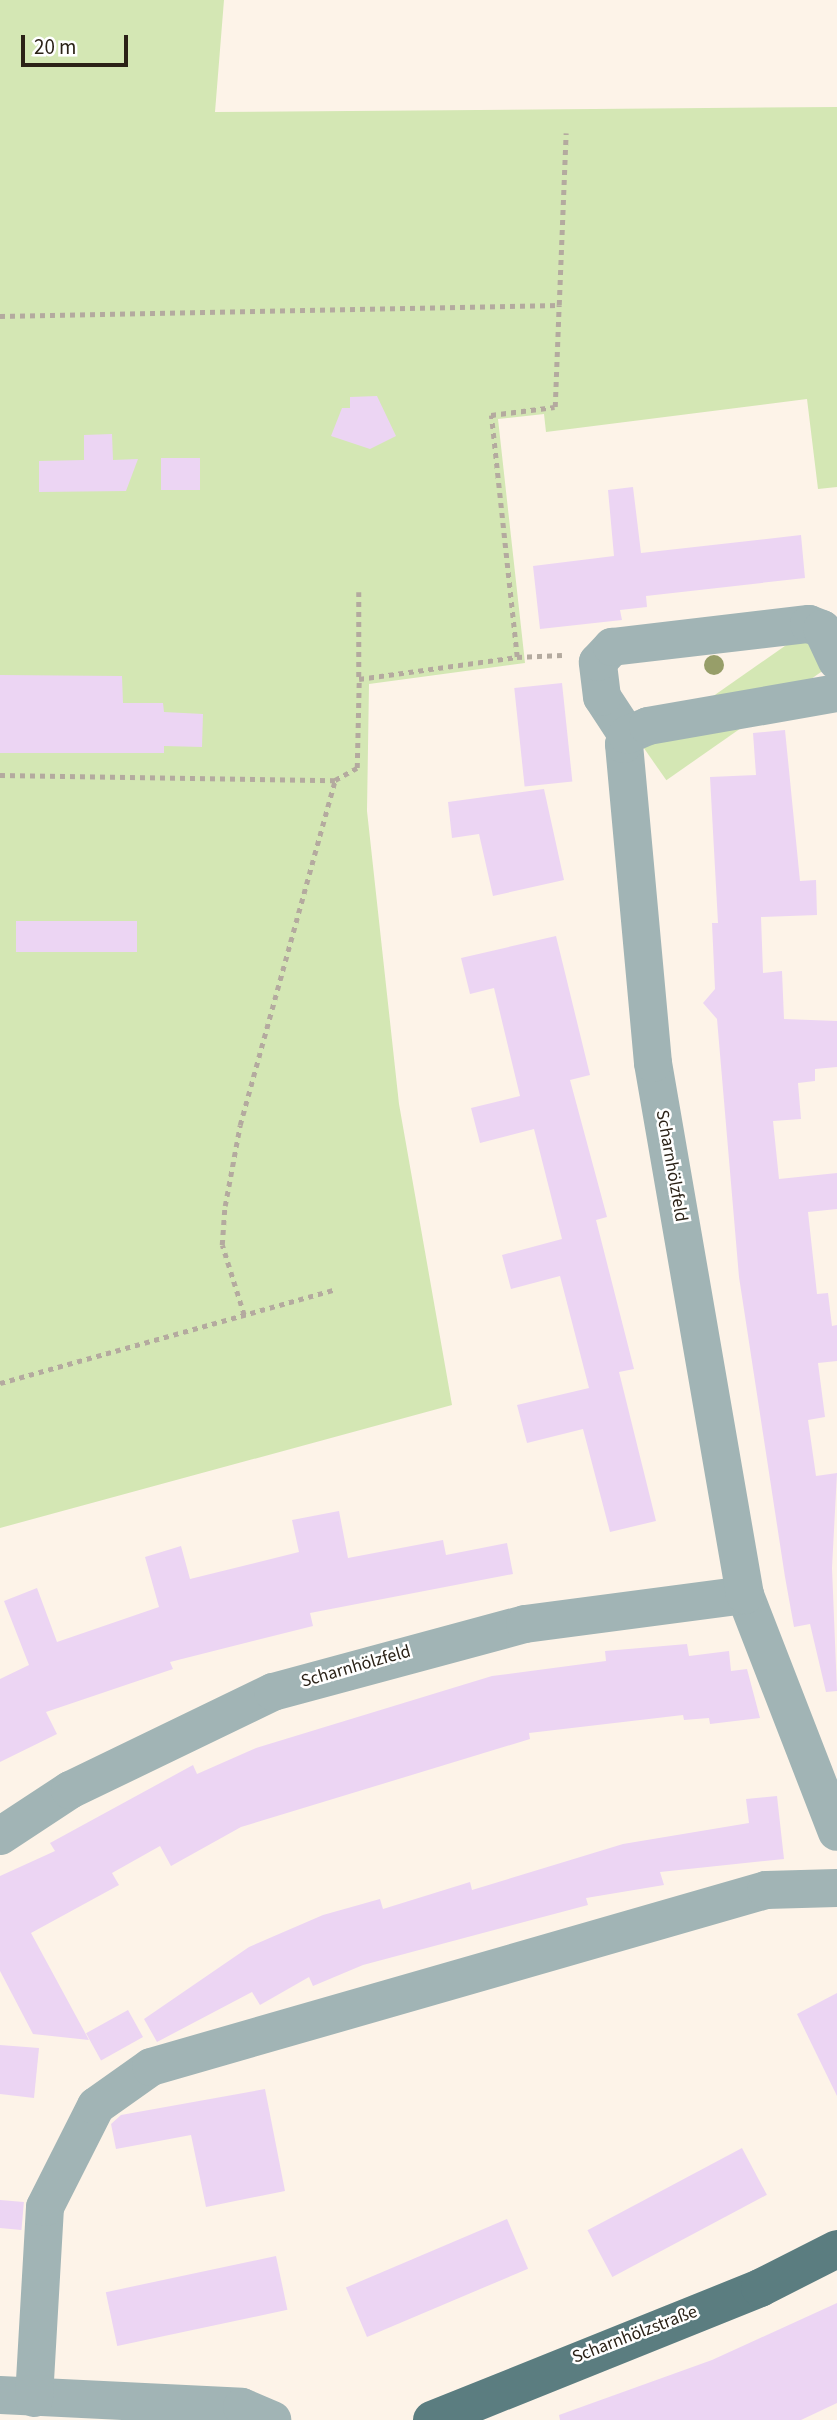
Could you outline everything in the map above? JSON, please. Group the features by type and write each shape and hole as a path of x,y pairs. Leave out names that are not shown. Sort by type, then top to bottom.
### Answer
{"main road":[{"name":"Scharnhölzstraße","path":"432,2420 760,2288 837,2249"}],"street":[{"name":"Scharnhölzfeld","path":"837,661 821,629 809,624 611,647 597,662 602,696 627,735 634,884 653,1063 745,1595 837,1832"},
{"path":"627,735 837,693"},
{"name":"Scharnhölzfeld","path":"0,1836 70,1790 273,1692 525,1624 745,1595"},
{"path":"272,2420 242,2407 17,2397 45,2207 96,2106 150,2067 766,1890 837,1888"}],"path":[{"path":"359,679 517,657 491,415 555,407 566,133"},
{"path":"0,316 559,305"},
{"path":"0,775 335,780 357,768 359,592"},
{"path":"244,1315 222,1245 228,1192 240,1125 335,780"},
{"path":"0,1383 334,1290"}],"green space":[{"path":"0,0 224,0 215,112 837,107 837,487 818,489 807,399 546,432 544,414 498,419 525,663 369,684 367,811 399,1104 452,1405 0,1528"},
{"path":"802,634 826,668 666,780 642,746"}],"building":[{"path":"377,396 396,436 370,449 331,436 342,408 350,408 350,397"},
{"path":"112,434 113,460 138,459 126,491 39,492 39,461 84,460 84,435"},
{"path":"161,458 200,458 200,490 161,490"},
{"path":"633,487 641,553 801,535 805,578 646,596 647,607 620,610 622,620 540,629 533,566 614,556 608,490"},
{"path":"0,675 122,676 123,703 163,703 164,712 203,714 202,747 164,746 164,753 0,753"},
{"path":"562,683 572,781 525,786 514,688"},
{"path":"785,730 800,881 816,880 817,915 761,917 763,973 782,971 784,1019 837,1021 837,1067 815,1069 815,1081 798,1083 801,1119 773,1121 779,1179 837,1173 837,1209 808,1212 817,1294 828,1293 832,1326 837,1325 837,1361 818,1363 825,1417 808,1420 816,1476 837,1473 832,1568 837,1691 826,1692 810,1624 794,1627 785,1577 739,1277 717,1019 703,1003 715,989 712,923 718,923 710,777 756,775 753,733"},
{"path":"544,789 564,880 493,896 479,834 452,838 448,802"},
{"path":"16,921 137,921 137,952 16,952"},
{"path":"556,936 590,1075 570,1080 607,1217 596,1220 634,1369 619,1372 656,1521 610,1532 583,1429 527,1443 517,1405 589,1388 560,1276 511,1289 502,1255 562,1239 534,1129 480,1143 471,1108 520,1096 494,988 470,994 461,958"},
{"path":"339,1511 348,1558 443,1540 446,1555 507,1543 513,1574 310,1613 313,1626 170,1662 173,1669 46,1712 57,1734 0,1762 0,1679 29,1665 4,1601 37,1588 57,1642 159,1607 145,1557 181,1546 190,1579 299,1552 292,1520"},
{"path":"687,1644 689,1656 729,1651 731,1671 747,1669 760,1718 710,1724 709,1718 684,1720 683,1715 529,1733 530,1739 241,1827 171,1866 160,1846 112,1873 119,1885 31,1933 89,2040 33,2034 0,1971 0,1876 55,1851 50,1843 193,1765 197,1774 256,1748 492,1676 606,1661 605,1651"},
{"path":"777,1796 784,1859 660,1872 664,1885 586,1898 588,1905 363,1965 313,1986 309,1977 260,2005 252,1992 157,2042 144,2019 249,1947 323,1915 380,1899 383,1909 470,1882 472,1890 623,1844 749,1823 746,1799"},
{"path":"837,1993 837,2096 797,2014"},
{"path":"128,2010 143,2037 101,2060 86,2033"},
{"path":"0,2045 39,2048 34,2098 0,2094"},
{"path":"265,2089 285,2191 206,2207 191,2135 116,2149 111,2124 121,2115"},
{"path":"742,2148 767,2195 612,2277 587,2230"},
{"path":"0,2200 24,2202 21,2230 0,2228"},
{"path":"507,2219 528,2269 367,2337 346,2287"},
{"path":"276,2256 287,2310 117,2346 106,2292"},
{"path":"837,2303 837,2403 801,2420 560,2420 559,2415 712,2360"}]}
